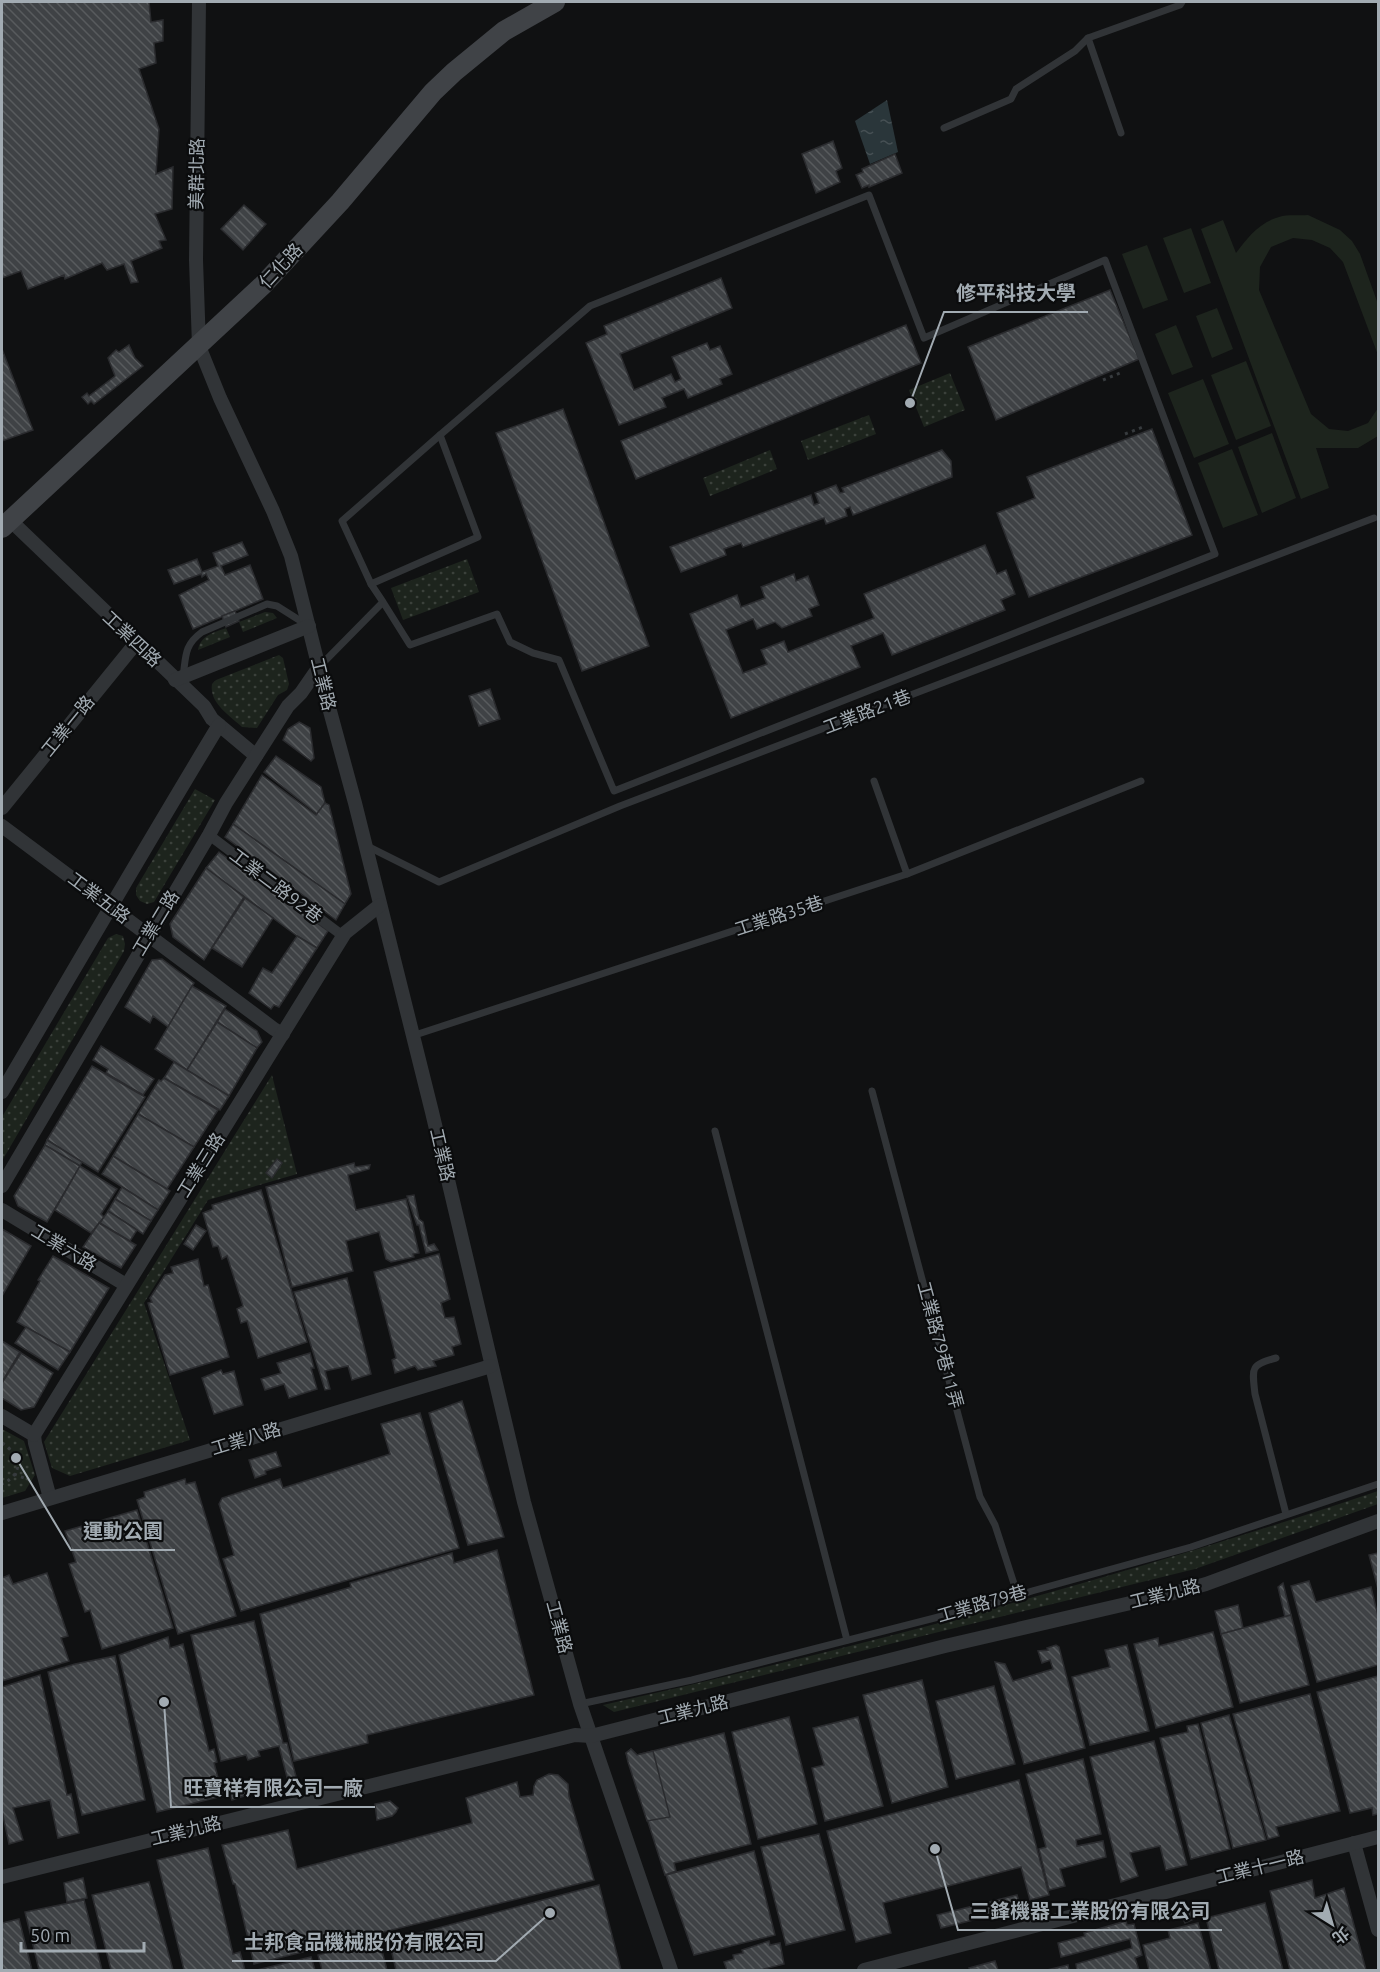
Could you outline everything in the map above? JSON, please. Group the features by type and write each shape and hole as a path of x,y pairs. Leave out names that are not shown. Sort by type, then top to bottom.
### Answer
{"main road":[{"name":"仁化路","path":"6,524 263,285 340,202 433,92 466,61 504,31 555,2"}],"street":[{"name":"美群北路","path":"199,2 196,260 199,346"},
{"name":"工業路","path":"199,346 291,556 438,1138 524,1502 580,1704 671,1971"},
{"name":"工業四路","path":"6,524 136,643 179,678 204,706 212,719 256,756"},
{"path":"179,678 309,626"},
{"name":"工業一路","path":"2,808 136,643"},
{"name":"工業二路","path":"2,1186 226,803 288,706 301,693 319,667"},
{"path":"2,1092 219,725"},
{"name":"工業五路","path":"2,826 283,1034"},
{"name":"工業二路92巷","path":"209,835 343,936"},
{"name":"工業三路","path":"34,1435 343,936 380,905"},
{"name":"工業六路","path":"2,1210 126,1285"},
{"name":"工業八路","path":"2,1513 491,1366"},
{"path":"2,1416 34,1435 51,1498"},
{"name":"工業九路","path":"2,1877 575,1734 591,1736 945,1646 1178,1592 1206,1584 1378,1521"},
{"name":"工業十一路","path":"864,1971 1378,1836"},
{"path":"1354,1843 1378,1929"}],"lane":[{"path":"944,128 1011,99 1017,89 1075,51 1088,38 1180,5 1182,2"},
{"path":"1088,38 1121,133"},
{"path":"614,791 1215,554 1105,260 924,338 868,195 590,306 342,521 371,584 410,645 497,614 510,642 533,654 559,660 620,806"},
{"path":"371,584 478,537 440,435"},
{"name":"工業路21巷","path":"366,846 439,882 620,806 1374,518"},
{"path":"319,667 383,602"},
{"path":"179,678 187,647 194,638 202,632 267,604 277,606 309,626"},
{"path":"874,781 906,874"},
{"name":"工業路35巷","path":"412,1036 906,874 1141,781"},
{"name":"工業路79巷11弄","path":"872,1091 980,1497 995,1525 1018,1596"},
{"path":"715,1131 847,1640"},
{"path":"1276,1358 1258,1363 1253,1369 1252,1376 1286,1514"},
{"name":"工業路79巷","path":"580,1704 692,1680 1018,1596 1191,1547 1378,1484"}],"path":[{"path":"1103,380 1120,373"},
{"path":"1125,434 1143,427"},
{"path":"2,1443 12,1449 18,1466 13,1476 2,1484"}],"shaded area":[{"path":"1290,215 1308,215 1340,230 1352,241 1360,254 1378,304 1378,355 1343,262 1330,248 1312,240 1293,238 1271,247 1260,267 1259,290 1311,414 1329,429 1348,431 1368,423 1378,408 1378,436 1358,448 1316,448 1329,488 1301,499 1201,229 1223,220 1236,253 1249,236 1272,219"},
{"path":"1191,228 1211,283 1184,293 1163,238"},
{"path":"1147,245 1168,300 1143,309 1122,254"},
{"path":"1217,308 1233,349 1212,358 1196,316"},
{"path":"1176,325 1193,367 1172,375 1155,334"},
{"path":"1246,361 1271,426 1236,440 1211,375"},
{"path":"950,373 965,410 924,427 909,390"},
{"path":"1203,379 1229,444 1194,458 1168,393"},
{"path":"869,415 876,434 808,460 801,441"},
{"path":"1272,433 1296,498 1262,513 1238,447"},
{"path":"1232,449 1258,515 1223,528 1198,463"},
{"path":"770,450 777,469 710,496 703,478"},
{"path":"467,559 479,592 403,620 391,588"},
{"path":"265,612 273,613 277,618 243,632 239,622"},
{"path":"226,628 230,637 198,650 205,638"},
{"path":"279,655 283,658 289,684 287,690 278,695 257,728 242,727 217,703 212,684 216,680"},
{"path":"195,789 215,800 154,902 147,904 140,901 136,895 136,888"},
{"path":"116,934 123,936 124,951 2,1161 2,1117 108,938"},
{"path":"272,1075 297,1174 208,1200 144,1303 190,1440 70,1476 52,1468 44,1442"},
{"path":"2,1429 24,1441 35,1475 25,1491 2,1498"},
{"path":"1378,1491 1378,1504 1195,1569 614,1712 603,1705 799,1659 994,1608 1187,1552"}],"water":[{"path":"887,100 898,152 870,164 855,121"}],"building":[{"path":"2,2 149,2 151,22 163,20 163,41 154,43 156,63 139,69 159,129 156,174 173,167 172,209 155,214 166,240 159,241 162,248 131,261 138,282 131,283 124,264 107,270 102,263 65,279 64,275 28,289 21,271 2,278"},
{"path":"833,141 842,168 836,171 840,182 816,193 802,154"},
{"path":"895,154 902,173 862,188 856,175 863,172 862,169"},
{"path":"244,205 266,224 243,250 221,229"},
{"path":"721,278 732,308 620,354 634,390 671,374 675,382 681,379 672,357 707,343 710,350 720,346 732,374 720,379 722,384 688,398 684,389 662,398 666,407 619,425 586,343 607,334 604,326"},
{"path":"1110,290 1139,359 996,420 968,347"},
{"path":"906,325 921,363 636,479 621,441"},
{"path":"129,345 135,358 143,366 94,404 91,401 88,404 82,397 87,393 89,396 115,376 108,358 116,350 119,352"},
{"path":"2,349 33,430 2,441"},
{"path":"563,409 649,646 582,671 496,433"},
{"path":"1152,429 1192,535 1029,597 997,513 1035,498 1027,477"},
{"path":"942,450 951,461 952,477 853,515 850,507 845,509 847,516 826,524 824,518 743,547 741,543 724,549 726,555 681,572 670,547 811,495 814,505 819,503 815,493 836,485 840,493 844,492 842,488"},
{"path":"242,542 248,555 221,566 225,575 250,565 263,599 193,629 179,595 209,580 206,574 202,577 201,574 174,584 168,570 197,559 202,572 218,566 213,553"},
{"path":"985,545 997,574 1006,570 1015,594 1001,600 1005,610 892,655 883,633 851,646 860,667 731,718 690,614 737,595 741,607 765,598 761,587 794,574 796,581 808,576 819,605 809,609 812,616 782,628 775,622 757,629 753,619 726,630 743,673 767,664 761,650 784,641 788,652 874,618 864,594"},
{"path":"235,611 239,621 226,627 222,616"},
{"path":"490,689 500,719 479,726 469,696"},
{"path":"299,722 310,728 314,758 311,761 283,740 288,729"},
{"path":"276,756 321,787 325,803 317,814 264,772"},
{"path":"262,775 316,815 325,803 329,805 351,894 345,904 233,824"},
{"path":"233,824 345,904 336,920 225,837"},
{"path":"219,852 328,931 317,948 297,936 206,868"},
{"path":"206,868 244,897 204,960 173,937 170,924"},
{"path":"245,898 273,918 242,967 212,948"},
{"path":"297,936 317,948 279,1007 274,1005 271,1009 249,993 263,968 272,973"},
{"path":"162,959 194,983 168,1027 153,1016 150,1023 125,1007 152,960"},
{"path":"192,986 226,1006 187,1070 155,1049"},
{"path":"225,1009 257,1031 262,1042 257,1048 217,1022"},
{"path":"217,1022 257,1048 229,1096 187,1070"},
{"path":"101,1046 154,1079 143,1095 106,1073 108,1069 93,1060"},
{"path":"174,1062 229,1096 220,1110 164,1078"},
{"path":"92,1066 145,1097 98,1172 47,1140"},
{"path":"164,1078 218,1110 194,1147 138,1114 159,1080"},
{"path":"138,1114 194,1147 167,1189 113,1156"},
{"path":"47,1140 82,1162 80,1166 45,1145"},
{"path":"45,1145 80,1166 47,1222 18,1206 14,1196"},
{"path":"113,1156 170,1191 158,1210 102,1174"},
{"path":"277,1159 282,1163 272,1178 266,1173"},
{"path":"354,1163 355,1167 370,1165 369,1169 348,1175 356,1210 406,1199 419,1253 413,1254 414,1257 391,1262 386,1259 379,1232 346,1241 353,1271 292,1287 266,1187"},
{"path":"80,1166 117,1189 101,1214 104,1217 91,1233 55,1210"},
{"path":"122,1187 158,1210 151,1221 115,1199"},
{"path":"261,1190 307,1342 258,1358 247,1321 241,1323 237,1309 243,1306 227,1256 222,1259 218,1246 213,1247 203,1213 213,1209 212,1205"},
{"path":"414,1195 428,1246 434,1244 438,1250 426,1253 419,1225 417,1225 407,1196"},
{"path":"115,1199 151,1221 143,1234 108,1211"},
{"path":"108,1211 137,1230 130,1241 100,1223"},
{"path":"99,1223 136,1245 121,1268 83,1247"},
{"path":"196,1225 206,1231 193,1250 184,1244"},
{"path":"2,1229 31,1246 2,1296"},
{"path":"439,1254 450,1299 441,1303 445,1318 454,1317 461,1344 452,1347 454,1355 433,1361 436,1366 418,1370 415,1366 395,1373 392,1360 396,1358 374,1272"},
{"path":"53,1256 109,1288 70,1352 17,1322"},
{"path":"198,1259 204,1286 208,1285 229,1357 170,1375 148,1303 152,1302 150,1298 165,1275 173,1273 171,1267"},
{"path":"347,1278 371,1374 352,1380 348,1366 325,1371 330,1389 325,1390 294,1292"},
{"path":"26,1327 70,1352 58,1370 15,1343"},
{"path":"2,1341 20,1352 2,1382"},
{"path":"21,1353 53,1373 34,1407 21,1410 2,1398 2,1383"},
{"path":"310,1353 314,1368 311,1368 317,1389 289,1398 284,1384 265,1390 261,1379 281,1373 277,1363"},
{"path":"221,1370 223,1374 234,1371 243,1405 214,1414 202,1378"},
{"path":"462,1401 504,1537 468,1545 429,1413"},
{"path":"420,1413 459,1548 241,1611 223,1559 234,1555 219,1504 222,1498 280,1479 283,1488 390,1454 381,1424"},
{"path":"276,1452 281,1466 265,1471 266,1474 255,1478 249,1460"},
{"path":"185,1479 186,1484 195,1482 236,1616 178,1634 137,1500 145,1497 144,1492"},
{"path":"137,1510 173,1628 102,1649 90,1610 85,1612 69,1564 76,1562 65,1531"},
{"path":"497,1550 534,1695 367,1735 368,1743 294,1761 260,1614 351,1587 350,1583 452,1553 454,1563"},
{"path":"1378,1553 1378,1589 1369,1555"},
{"path":"47,1573 68,1636 61,1638 69,1661 2,1681 2,1578 9,1575 13,1584"},
{"path":"1309,1581 1316,1602 1371,1587 1378,1616 1378,1665 1317,1682 1291,1586"},
{"path":"1283,1583 1291,1615 1285,1617 1278,1587"},
{"path":"1238,1605 1243,1628 1221,1634 1215,1611"},
{"path":"1291,1615 1309,1685 1240,1703 1221,1634"},
{"path":"254,1621 283,1743 287,1743 298,1784 289,1785 279,1746 258,1751 260,1756 248,1760 246,1755 221,1761 191,1635"},
{"path":"1213,1632 1233,1707 1156,1728 1134,1644 1158,1638 1159,1646"},
{"path":"168,1637 170,1648 183,1644 209,1751 214,1749 217,1762 214,1763 223,1796 157,1812 119,1655"},
{"path":"1056,1645 1059,1647 1085,1748 1024,1764 995,1662 1005,1664 1013,1681 1053,1669 1050,1660 1042,1663 1038,1651 1048,1650 1047,1648"},
{"path":"1127,1645 1149,1731 1090,1745 1072,1677 1110,1667 1105,1650"},
{"path":"115,1656 145,1800 82,1815 48,1672"},
{"path":"40,1675 67,1795 71,1794 79,1833 58,1838 50,1800 13,1808 23,1840 9,1844 2,1811 2,1687"},
{"path":"1378,1676 1378,1814 1373,1815 1372,1808 1350,1813 1317,1692"},
{"path":"922,1680 948,1787 892,1803 863,1695"},
{"path":"994,1686 1015,1764 956,1779 936,1701"},
{"path":"1310,1694 1340,1811 1276,1827 1279,1836 1268,1839 1233,1714"},
{"path":"1229,1715 1266,1840 1233,1848 1201,1723"},
{"path":"789,1717 817,1824 758,1839 732,1732"},
{"path":"858,1717 883,1806 825,1821 812,1768 824,1765 813,1728"},
{"path":"1198,1724 1230,1849 1191,1859 1160,1738 1188,1732 1187,1726"},
{"path":"724,1733 751,1844 674,1863 676,1871 665,1875 626,1753 631,1749 637,1755"},
{"path":"1154,1741 1187,1865 1166,1870 1160,1846 1130,1853 1138,1876 1121,1882 1090,1757"},
{"path":"631,1749 637,1755 653,1751 670,1817 647,1821 626,1753"},
{"path":"1083,1759 1101,1834 1076,1840 1077,1846 1103,1841 1106,1857 1060,1869 1065,1886 1049,1890 1039,1849 1046,1847 1026,1774"},
{"path":"549,1774 558,1775 568,1784 569,1796 594,1880 254,1964 235,1884 233,1884 222,1845 288,1830 297,1869 472,1823 466,1798 517,1782 520,1797 533,1795 537,1780"},
{"path":"1019,1780 1049,1895 1030,1900 1021,1867 883,1903 891,1933 856,1942 827,1831"},
{"path":"245,1786 247,1795 232,1800 229,1791"},
{"path":"390,1801 398,1808 396,1812 392,1816 377,1820 375,1804"},
{"path":"819,1834 845,1930 786,1945 761,1847"},
{"path":"208,1848 233,1954 240,1952 245,1970 184,1970 157,1860"},
{"path":"754,1851 775,1935 694,1955 666,1875"},
{"path":"83,1878 87,1898 67,1902 64,1883"},
{"path":"1312,1880 1315,1898 1344,1888 1366,1970 1290,1970 1270,1891"},
{"path":"149,1882 173,1970 111,1970 92,1895"},
{"path":"599,1885 621,1970 396,1970 389,1941"},
{"path":"1017,1895 1021,1908 941,1928 937,1915"},
{"path":"84,1900 102,1970 39,1970 25,1912"},
{"path":"1265,1903 1283,1970 1219,1970 1206,1918"},
{"path":"1196,1904 1200,1916 1185,1923 1182,1917 1172,1919 1168,1914 1178,1910 1181,1913"},
{"path":"19,1919 32,1970 2,1970 2,1923"},
{"path":"1126,1921 1127,1925 1134,1924 1142,1955 1135,1958 1139,1970 1077,1970 1076,1964 1132,1948 1130,1939 1061,1957 1058,1943"},
{"path":"1198,1923 1211,1970 1149,1970 1143,1945 1170,1938 1168,1930"},
{"path":"379,1939 387,1970 322,1970 318,1955"},
{"path":"769,1941 770,1945 780,1943 784,1964 760,1970 727,1970 724,1962 734,1959 733,1955"},
{"path":"311,1957 315,1970 257,1970"},
{"path":"995,1961 998,1970 970,1970 969,1968"},
{"path":"1068,1965 1069,1970 1047,1970"}],"place":[{"name":"修平科技大學","path":"910,403"},
{"name":"運動公園","path":"16,1458"},
{"name":"旺寶祥有限公司一廠","path":"164,1702"},
{"name":"三鋒機器工業股份有限公司","path":"935,1849"},
{"name":"士邦食品機械股份有限公司","path":"550,1913"}]}
